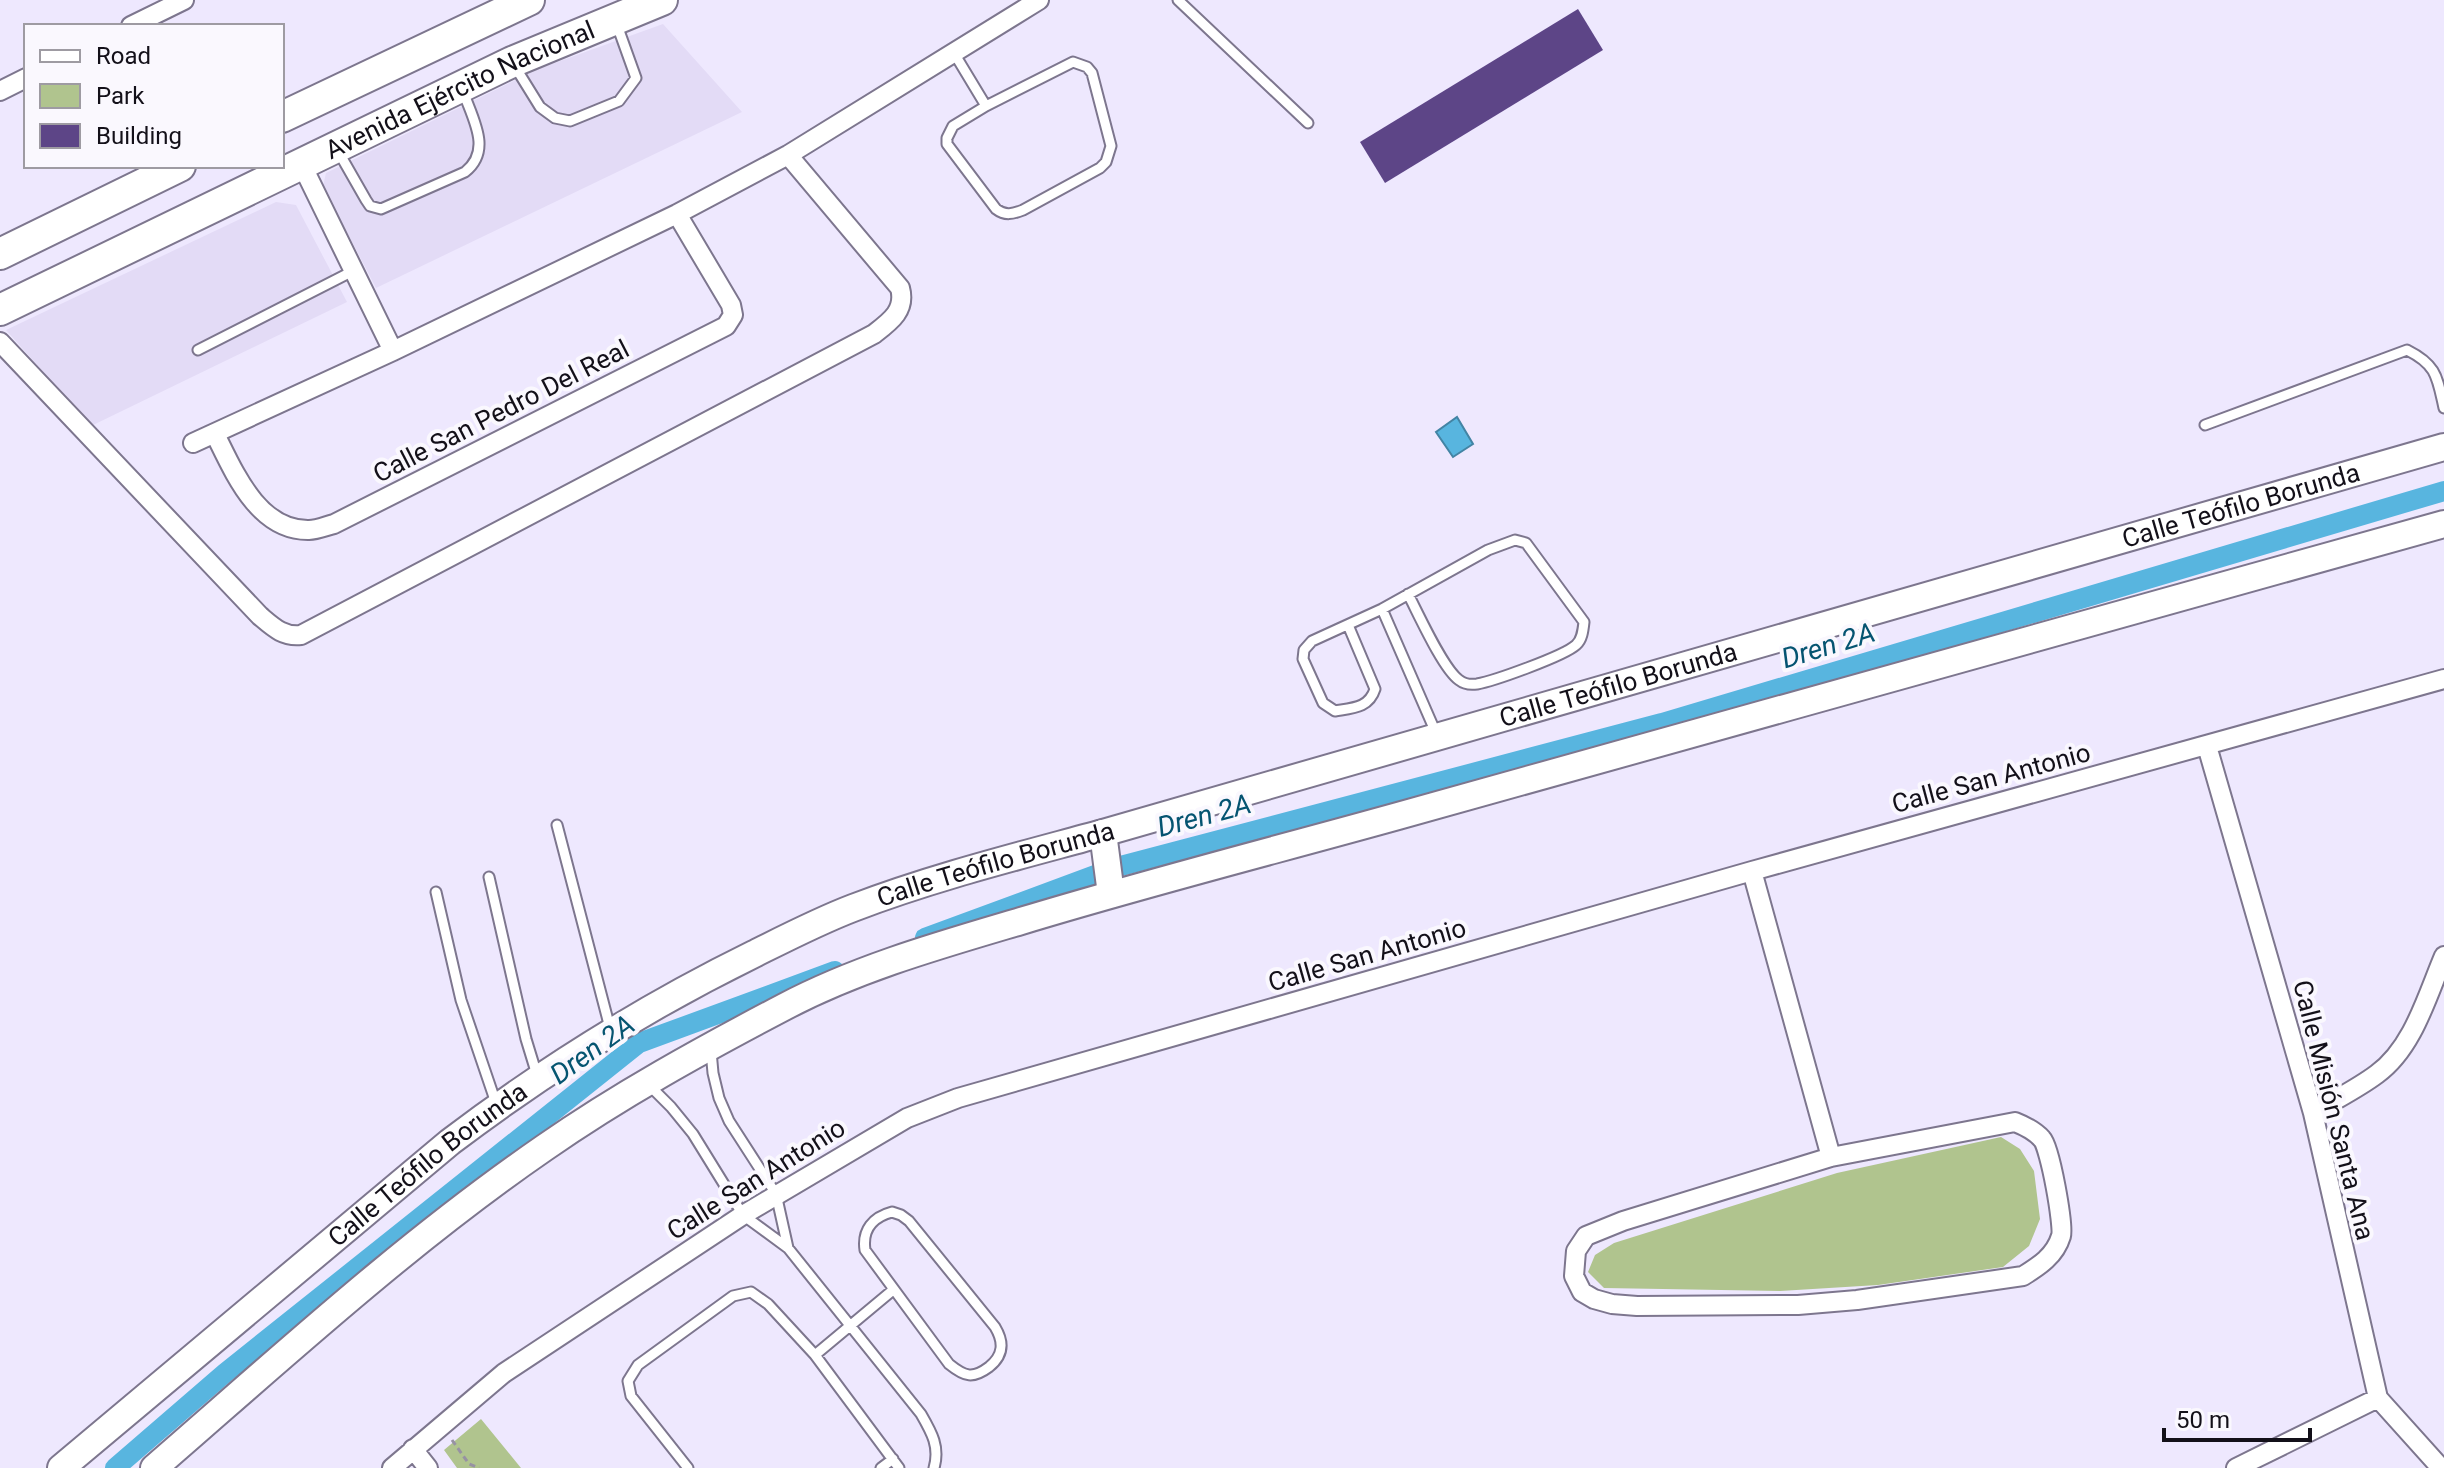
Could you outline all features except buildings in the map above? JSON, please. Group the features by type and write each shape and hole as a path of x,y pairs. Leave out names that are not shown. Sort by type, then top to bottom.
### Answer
{"main road":[{"name":"Avenida Ejército Nacional","path":"284,116 529,0"},
{"name":"Avenida Ejército Nacional","path":"0,310 512,62 662,0"},
{"path":"0,254 176,168"},
{"name":"Calle Teófilo Borunda","path":"61,1468 497,1106 611,1031 706,977 849,909 953,874 1104,840 1437,736 2444,447"},
{"path":"154,1468 334,1312 539,1151 596,1113 710,1047 789,1004 875,967 1111,888 1536,779 2444,524"},
{"path":"1104,840 1111,888"}],"street":[{"path":"135,24 184,0"},
{"path":"193,443 677,214 788,155 1039,0"},
{"path":"0,91 24,79"},
{"path":"0,342 260,616 279,632 289,636 301,635 886,325 901,307 903,299 900,288 788,155"},
{"path":"302,165 393,351"},
{"name":"Calle San Pedro Del Real","path":"215,434 240,484 256,504 273,518 292,528 311,530 334,524 726,326 733,315 731,305 677,214"},
{"name":"Calle San Antonio","path":"392,1468 504,1373 743,1215 907,1118 958,1098 1752,871 2444,679"},
{"name":"Calle Misión Santa Ana","path":"2207,746 2313,1113 2378,1398 2441,1468"},
{"path":"1752,871 1831,1157"},
{"path":"2313,1113 2378,1074 2394,1058 2407,1040 2444,956"},
{"path":"2015,1122 2029,1128 2043,1140 2049,1154 2062,1234 2054,1251 2042,1264 2023,1276 1857,1300 1798,1305 1637,1306 1612,1304 1582,1292 1574,1276 1576,1251 1586,1236 1623,1221 1831,1157 2015,1122"},
{"path":"2236,1468 2378,1398"},
{"path":"413,1449 428,1468"}],"lane":[{"path":"1178,0 1308,123"},
{"path":"512,62 540,107 555,118 570,121 619,101 636,78 615,18"},
{"path":"954,53 986,106"},
{"path":"1073,62 1080,63 1092,73 1111,146 1106,162 1023,210 1001,213 947,144 953,126 986,106 1073,62"},
{"path":"336,148 370,206 381,209 465,172 475,164 481,144 462,86"},
{"path":"198,350 353,271"},
{"path":"2205,425 2407,350 2424,358 2436,371 2444,408"},
{"path":"1348,625 1375,689 1368,702 1361,707 1335,711 1323,703 1303,659 1304,650 1312,641 1382,609 1408,594 1488,550 1507,542 1521,541 1526,543 1584,622 1583,631 1575,646 1519,671 1468,684 1460,681 1446,665 1408,594"},
{"path":"1382,609 1437,736"},
{"path":"557,825 611,1031"},
{"path":"489,877 526,1039 538,1078"},
{"path":"436,892 461,1000 497,1106"},
{"path":"710,1047 716,1086 729,1121 776,1194 788,1248"},
{"path":"647,1083 693,1134 743,1215 788,1248 921,1414 934,1436 937,1452 934,1468"},
{"path":"892,1212 909,1221 995,1327 1002,1345 995,1362 979,1375 969,1376 958,1371 938,1350 893,1290 865,1250 863,1240 874,1221 892,1212"},
{"path":"815,1355 893,1290"},
{"path":"688,1468 631,1396 628,1381 638,1365 733,1296 743,1292 751,1292 768,1304 815,1355 899,1468"},
{"path":"881,1468 893,1459"}],"path":[{"path":"440,1425 469,1464 479,1468"}],"shaded area":[{"path":"663,24 742,112 376,288 323,186 326,173 538,69"},
{"path":"276,202 296,205 347,302 91,426 6,330"}],"green space":[{"path":"2001,1137 2020,1149 2034,1171 2040,1219 2029,1246 2003,1267 1878,1285 1780,1291 1604,1288 1588,1272 1595,1255 1614,1243 1837,1173"},
{"path":"481,1419 521,1468 457,1468 444,1450"}],"water":[{"path":"1457,417 1473,444 1453,457 1436,432"}],"waterway":[{"name":"Dren 2A","path":"925,938 1117,867 1662,723 2444,491"},
{"name":"Dren 2A","path":"115,1468 225,1373 639,1043 835,971"}]}
